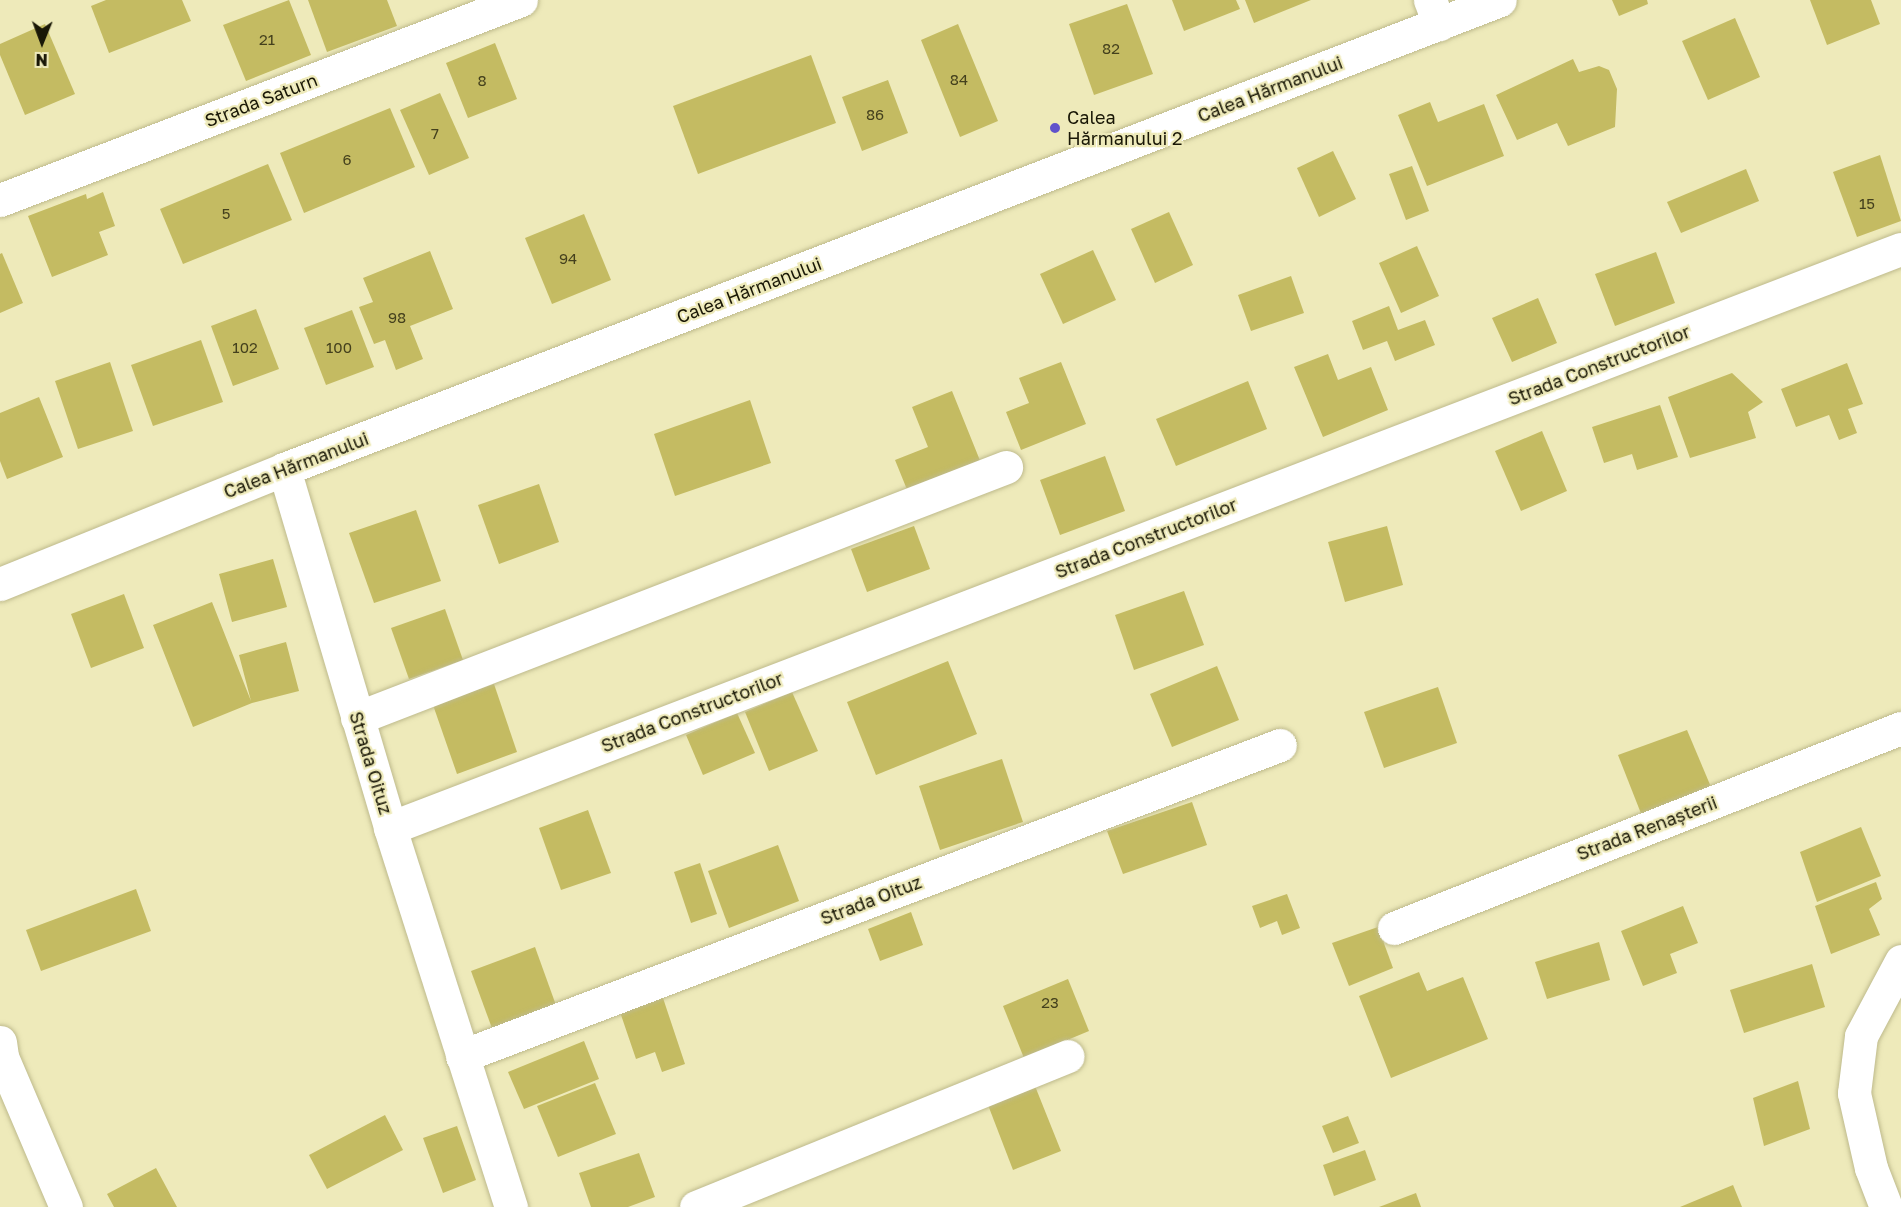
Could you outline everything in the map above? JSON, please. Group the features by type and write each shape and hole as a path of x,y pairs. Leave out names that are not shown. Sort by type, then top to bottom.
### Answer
{"street":[{"name":"Strada Saturn","path":"0,200 521,0"},
{"name":"Calea Hărmanului","path":"0,584 1434,12 1500,0"},
{"name":"Strada Constructorilor","path":"390,828 1901,249"},
{"path":"357,718 1006,467"},
{"name":"Strada Oituz","path":"284,469 390,828 511,1207"},
{"name":"Strada Renașterii","path":"1394,928 1901,728"},
{"name":"Strada Oituz","path":"462,1056 1280,745"},
{"path":"1886,1207 1871,1168 1854,1093 1861,1036 1901,961"},
{"path":"0,1042 2,1057 66,1207"},
{"path":"696,1207 1067,1056"}],"building":[{"path":"106,0 182,0 191,21 109,53 91,6"},
{"path":"289,0 311,55 246,81 223,25"},
{"path":"308,0 387,0 397,26 327,52"},
{"path":"1172,0 1236,0 1240,9 1184,31"},
{"path":"1245,0 1311,0 1254,23"},
{"path":"1612,0 1647,0 1648,4 1619,16"},
{"path":"1810,0 1871,0 1880,24 1827,45"},
{"path":"1127,4 1153,74 1094,95 1069,24"},
{"path":"1735,18 1760,77 1708,100 1682,41"},
{"path":"45,24 75,94 25,115 0,55 0,44"},
{"path":"958,24 998,121 960,137 921,40"},
{"path":"495,43 517,99 468,118 446,63"},
{"path":"811,55 836,123 698,174 673,106"},
{"path":"1573,59 1579,72 1599,66 1609,70 1617,89 1615,127 1568,146 1557,123 1517,140 1496,95"},
{"path":"888,80 908,133 862,151 842,97"},
{"path":"440,93 469,158 429,175 400,110"},
{"path":"1430,102 1438,122 1484,104 1504,156 1427,186 1398,115"},
{"path":"390,108 415,167 304,213 280,153"},
{"path":"1333,151 1356,199 1319,217 1297,168"},
{"path":"1880,155 1901,221 1857,237 1833,172"},
{"path":"268,164 292,220 183,264 160,209"},
{"path":"1412,166 1429,211 1406,220 1389,174"},
{"path":"1746,169 1759,201 1681,233 1667,202"},
{"path":"103,192 115,226 99,232 108,255 52,277 28,216 86,194 87,199"},
{"path":"1169,212 1193,265 1155,283 1131,229"},
{"path":"584,214 611,280 552,304 525,238"},
{"path":"1417,246 1439,296 1401,313 1379,263"},
{"path":"1093,250 1116,300 1063,324 1040,274"},
{"path":"430,251 453,309 410,326 423,359 396,370 385,340 374,344 359,307 373,302 363,278"},
{"path":"1656,252 1675,303 1615,326 1595,274"},
{"path":"2,253 23,303 0,313 0,254"},
{"path":"1291,276 1304,313 1251,331 1238,295"},
{"path":"1538,298 1557,343 1512,362 1492,318"},
{"path":"1389,306 1398,330 1425,320 1435,345 1395,361 1387,341 1363,350 1352,321"},
{"path":"256,309 279,369 233,386 211,326"},
{"path":"352,310 374,367 326,385 304,328"},
{"path":"201,340 223,402 153,426 131,365"},
{"path":"1328,354 1338,380 1371,367 1388,410 1323,437 1294,367"},
{"path":"110,362 133,431 78,449 55,381"},
{"path":"1061,362 1086,424 1021,450 1006,412 1029,403 1019,378"},
{"path":"1847,363 1863,404 1848,409 1857,433 1839,440 1829,415 1796,427 1781,389"},
{"path":"1732,373 1763,402 1748,412 1756,438 1690,458 1668,397"},
{"path":"1248,381 1267,429 1176,466 1156,419"},
{"path":"952,391 981,463 908,492 895,460 928,447 912,407"},
{"path":"39,397 63,457 7,479 0,461 0,413"},
{"path":"750,400 771,463 675,496 654,434"},
{"path":"1660,405 1678,457 1637,470 1632,454 1604,463 1592,427"},
{"path":"1542,431 1567,491 1521,511 1495,451"},
{"path":"1105,456 1125,511 1060,535 1040,480"},
{"path":"539,484 559,542 499,564 478,505"},
{"path":"416,510 441,581 374,603 349,533"},
{"path":"914,526 930,569 867,592 851,549"},
{"path":"1387,526 1403,585 1345,602 1328,542"},
{"path":"273,559 287,607 232,622 219,574"},
{"path":"1184,591 1204,645 1134,670 1115,615"},
{"path":"124,594 144,648 91,668 71,614"},
{"path":"212,602 251,701 239,655 286,642 299,691 252,703 193,727 153,625"},
{"path":"445,609 463,660 409,679 391,628"},
{"path":"948,661 977,734 876,775 847,702"},
{"path":"1217,666 1239,720 1172,747 1150,694"},
{"path":"494,684 517,752 457,774 433,705"},
{"path":"1438,687 1457,743 1384,768 1364,712"},
{"path":"792,692 818,751 769,771 745,712"},
{"path":"737,713 755,753 703,775 686,735"},
{"path":"1687,730 1711,787 1642,816 1618,755"},
{"path":"1002,759 1023,822 940,850 919,786"},
{"path":"1192,802 1207,845 1123,874 1107,831"},
{"path":"588,810 611,873 561,890 539,828"},
{"path":"1861,827 1881,876 1817,902 1800,852"},
{"path":"778,845 799,901 729,928 708,871"},
{"path":"700,863 717,914 691,923 674,872"},
{"path":"1876,882 1882,899 1869,909 1880,935 1831,954 1815,906"},
{"path":"136,889 151,931 41,971 26,930"},
{"path":"1287,894 1300,928 1282,935 1277,921 1260,928 1252,906"},
{"path":"1683,906 1698,943 1670,954 1677,973 1643,986 1621,931"},
{"path":"911,912 923,945 880,961 868,929"},
{"path":"1378,927 1393,968 1349,986 1332,943"},
{"path":"1599,942 1610,980 1547,999 1535,962"},
{"path":"535,947 557,1008 493,1031 471,971"},
{"path":"1812,964 1825,1007 1744,1033 1730,990"},
{"path":"1419,972 1427,991 1463,977 1488,1039 1391,1078 1359,996"},
{"path":"1068,979 1089,1031 1024,1058 1003,1006"},
{"path":"663,998 685,1064 662,1072 655,1052 636,1059 620,1012"},
{"path":"584,1041 599,1079 524,1109 508,1072"},
{"path":"1798,1081 1810,1129 1764,1146 1753,1098"},
{"path":"595,1083 616,1134 558,1157 537,1106"},
{"path":"1035,1086 1061,1151 1013,1170 988,1105"},
{"path":"385,1115 403,1150 327,1189 309,1155"},
{"path":"1348,1116 1359,1143 1333,1153 1322,1126"},
{"path":"457,1126 476,1180 443,1193 423,1138"},
{"path":"1365,1150 1376,1180 1334,1196 1323,1165"},
{"path":"639,1153 655,1197 628,1207 591,1207 579,1173"},
{"path":"156,1168 177,1207 114,1207 107,1194"},
{"path":"1733,1185 1742,1207 1680,1207"},
{"path":"1416,1193 1421,1207 1379,1207"}],"place":[{"name":"Calea Hărmanului 2","path":"1055,128"}]}
